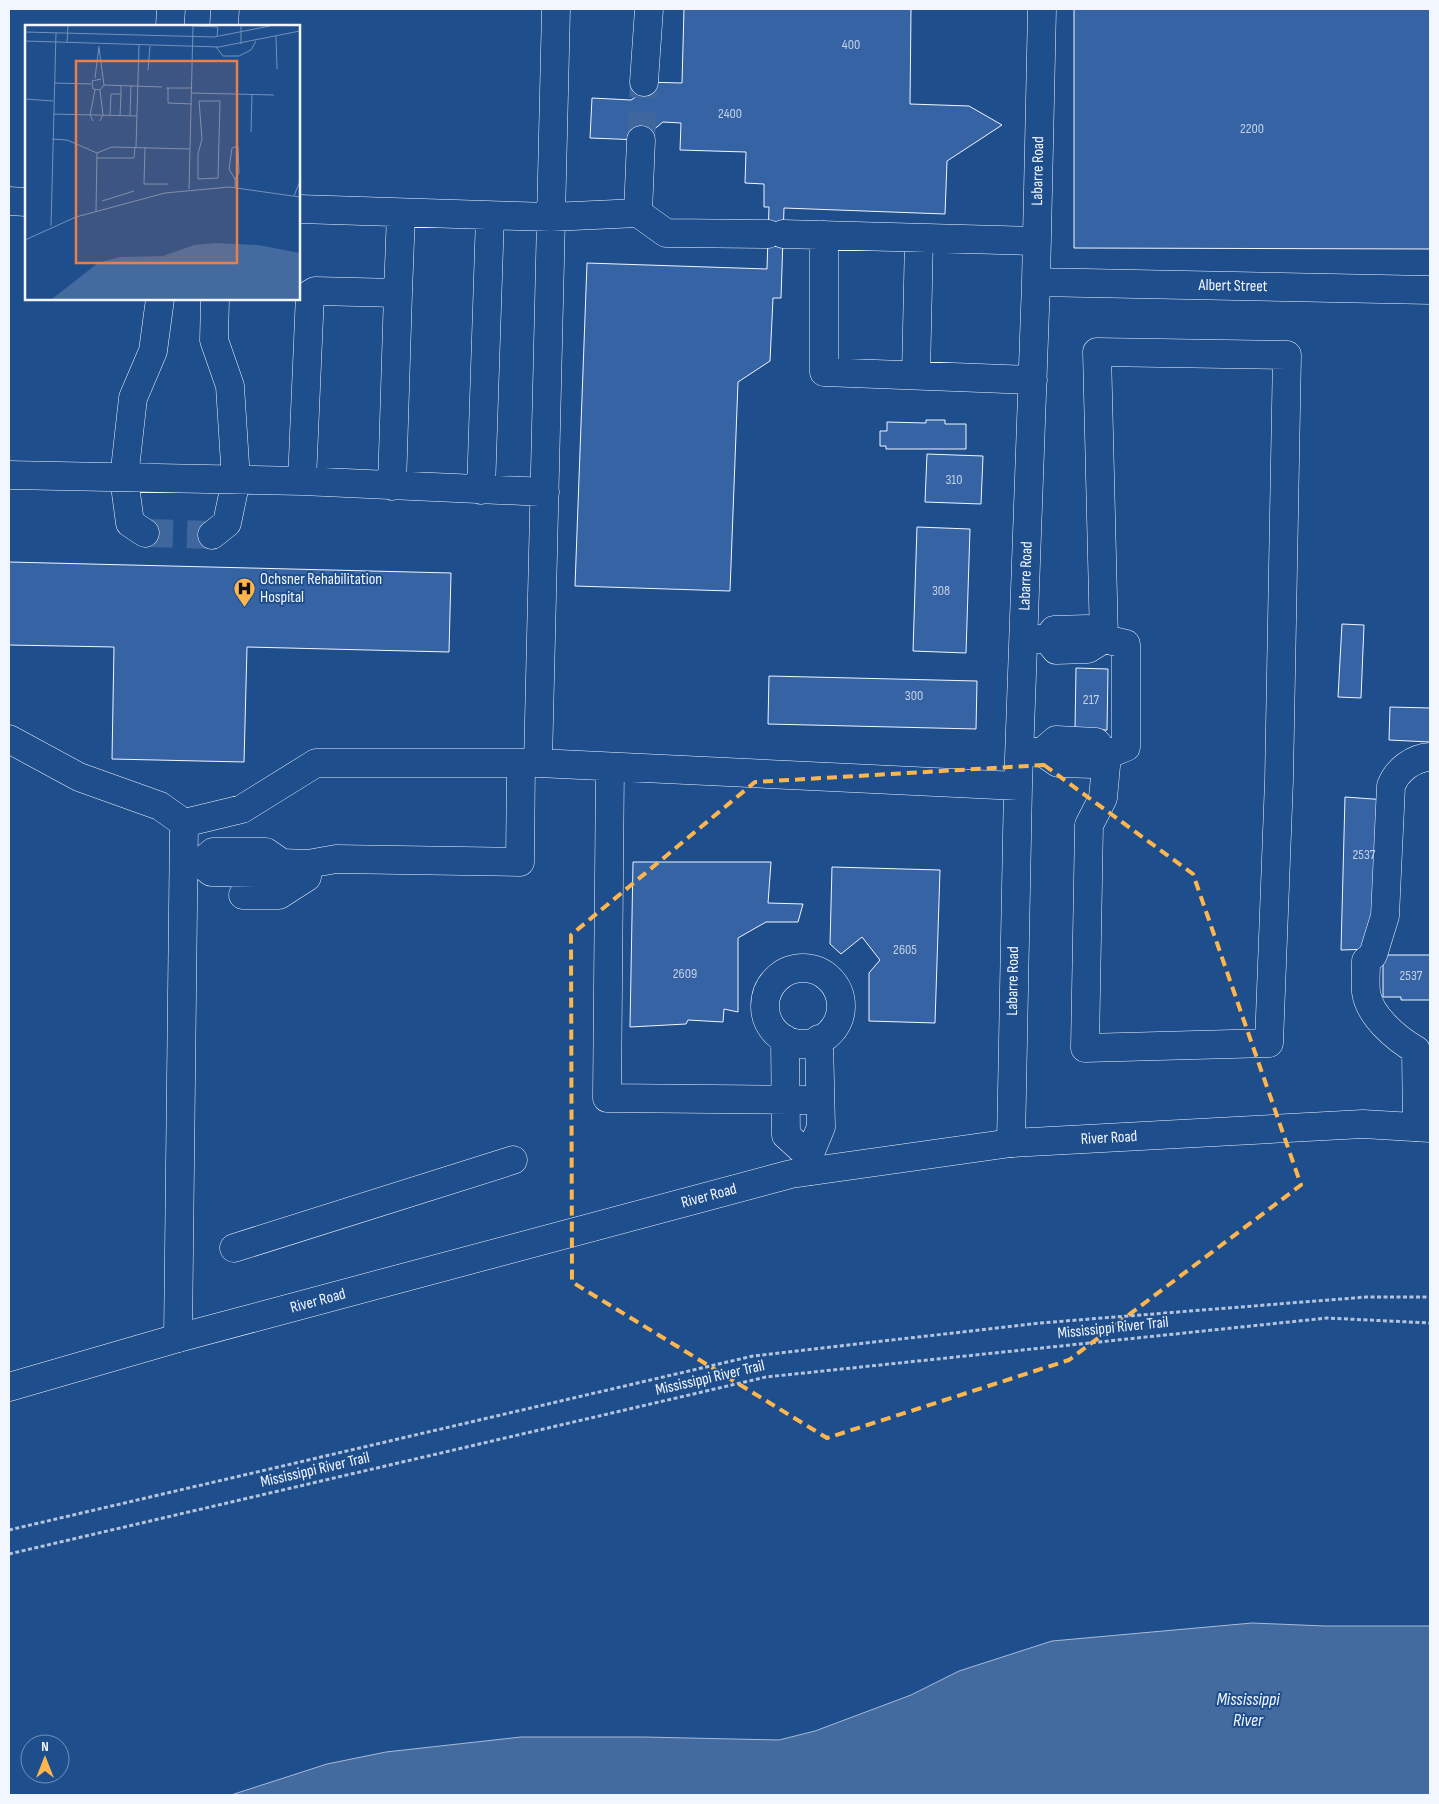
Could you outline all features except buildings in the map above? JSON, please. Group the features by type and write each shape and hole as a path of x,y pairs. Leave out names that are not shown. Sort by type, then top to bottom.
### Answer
{"main road":[{"path":"170,25 171,9"},
{"path":"224,25 225,9"},
{"path":"192,863 211,872 269,873 295,863 336,859 520,862 529,763 544,492 556,9"},
{"path":"644,82 649,9"},
{"name":"Labarre Road","path":"1011,1143 1018,786 1030,751 1035,640 1032,380 1042,9"},
{"path":"638,213 641,140"},
{"path":"9,201 25,202"},
{"path":"300,209 551,218 638,213 666,233 776,234 1037,242"},
{"path":"392,486 401,213"},
{"path":"481,490 490,216"},
{"path":"824,236 824,372 916,374 1032,380"},
{"path":"916,374 919,238"},
{"name":"Albert Street","path":"1036,282 1430,290"},
{"path":"302,481 310,294 315,290 398,293"},
{"path":"145,533 130,523 124,478 133,398 153,351 160,300"},
{"path":"212,535 227,523 236,480 230,386 214,340 215,300"},
{"path":"1104,640 1097,352 1287,355 1279,780 1270,1043 1085,1048 1089,825 1103,798 1107,754"},
{"path":"9,475 302,481 544,492"},
{"path":"1030,751 1058,763 1093,764 1107,754 1126,748 1126,644 1104,640 1088,649 1056,650 1035,640"},
{"path":"9,739 79,777 160,806 184,823 192,863 178,1338"},
{"path":"1423,1127 1423,1046 1400,1041 1371,1008 1366,994 1366,961 1373,955 1385,916 1393,780 1395,775 1404,767 1423,757 1430,757"},
{"path":"184,823 242,809 316,763 529,763 1018,786"},
{"path":"610,766 607,1098 820,1100"},
{"path":"243,895 279,895 307,877 295,863"},
{"path":"802,968 815,969 826,975 840,994 839,1018 833,1029 813,1042 801,1044 785,1039 778,1034 770,1023 765,1011 766,998 770,986 778,976 790,970 802,968"},
{"path":"785,1039 786,1134 810,1164"},
{"path":"810,1164 821,1128 819,1039"},
{"name":"River Road","path":"9,1387 178,1338 791,1174 810,1164 1011,1143 1364,1124 1423,1127"},
{"path":"234,1248 513,1160"}],"path":[{"path":"9,1530 753,1356 1050,1322 1366,1297 1430,1297"},
{"name":"Mississippi River Trail","path":"9,1554 766,1377 1327,1318 1430,1323"}],"highlighted area":[{"path":"1044,765 1193,874 1301,1185 1069,1360 827,1438 572,1282 571,935 755,782"}],"water":[{"name":"Mississippi River","path":"1252,1623 1325,1626 1430,1626 1430,1795 231,1795 327,1764 386,1752 521,1737 779,1740 815,1731 911,1695 959,1671 1052,1641"}],"tunnel":[{"path":"641,140 644,82"},
{"path":"145,533 212,535"}],"place":[{"name":"Ochsner Rehabilitation Hospital","path":"244,607"}]}
